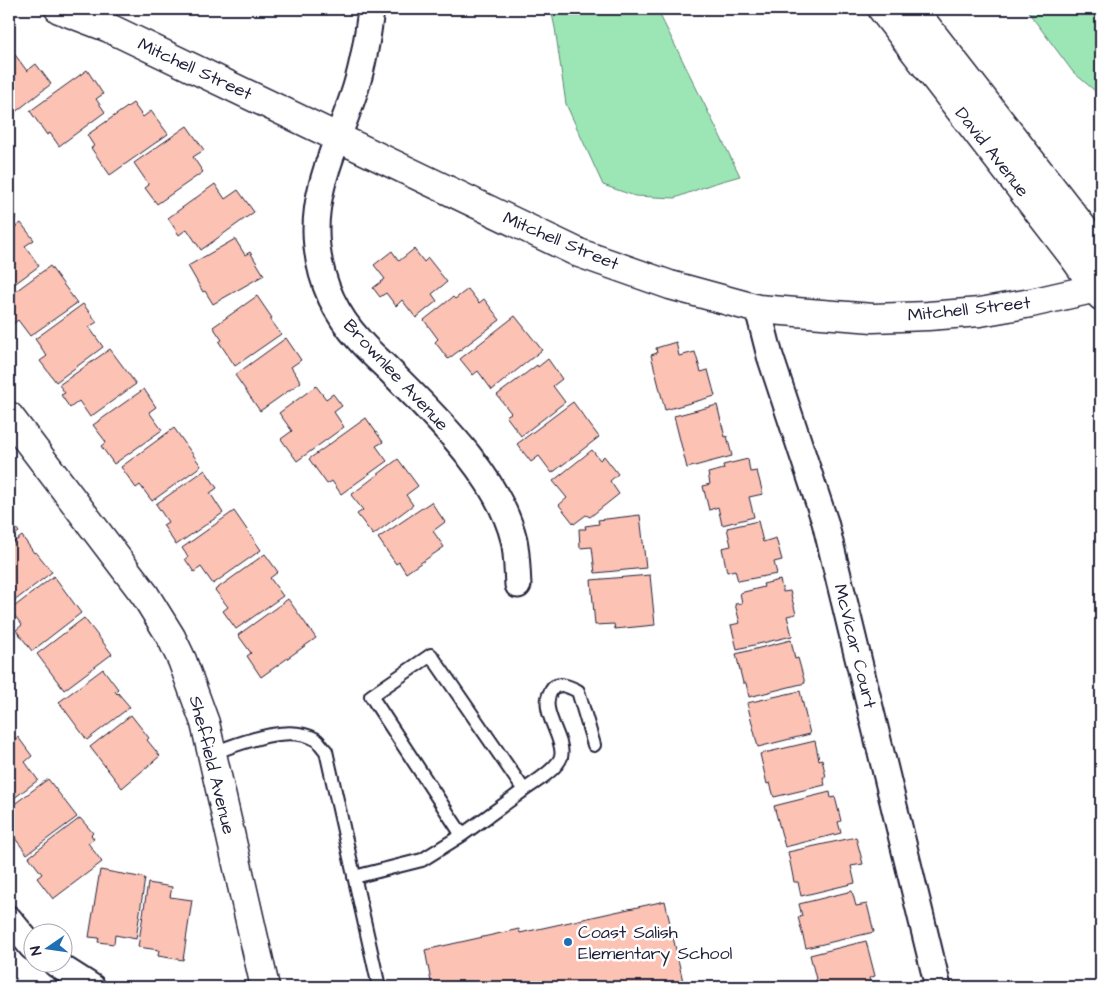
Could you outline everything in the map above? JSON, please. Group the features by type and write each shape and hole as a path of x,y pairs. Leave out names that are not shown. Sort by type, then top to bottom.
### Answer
{"street":[{"name":"Mitchell Street","path":"58,9 109,28 579,253 670,285 758,309 873,318 928,316 988,310 1100,291"},
{"name":"Brownlee Avenue","path":"372,9 366,50 356,87 320,191 316,215 317,246 322,275 339,313 360,342 451,434 481,472 494,494 511,532 516,552 518,585"},
{"name":"David Avenue","path":"882,9 1100,291"},
{"name":"David Avenue","path":"912,9 1101,251"},
{"name":"McVicar Court","path":"758,309 770,356 825,522 938,987"},
{"name":"Sheffield Avenue","path":"9,416 145,595 171,637 205,723 265,987"},
{"path":"9,919 22,935"},
{"path":"72,974 92,987"}],"lane":[{"path":"462,835 371,696 431,655 524,790"},
{"path":"354,877 422,860 462,835 552,769 561,758 561,750 548,708 548,695 553,687 567,686 578,692 594,745"},
{"path":"212,752 277,734 293,732 317,740 326,751 379,987"}],"green space":[{"path":"551,9 657,9 740,176 675,198 635,196 603,185 566,104"},
{"path":"1026,9 1101,9 1101,96 1073,72"}],"building":[{"path":"13,52 27,71 36,64 51,84 9,117 9,55"},
{"path":"87,70 103,94 96,99 105,112 59,146 50,133 47,135 30,111"},
{"path":"133,103 143,117 151,111 168,134 110,175 91,148 94,146 87,135"},
{"path":"187,126 204,150 193,157 203,172 157,204 145,188 149,185 134,163"},
{"path":"215,184 225,199 238,190 254,212 201,250 187,229 179,235 168,218"},
{"path":"9,206 17,217 9,224"},
{"path":"21,223 34,240 25,246 39,266 9,288 9,231"},
{"path":"235,239 245,255 250,252 264,275 213,304 205,291 203,292 188,266"},
{"path":"414,249 424,262 428,258 447,282 432,294 437,301 416,318 402,300 396,306 386,293 380,297 373,288 385,279 374,265 392,251 399,261"},
{"path":"50,266 77,303 30,336 18,320 13,324 9,318 9,296"},
{"path":"468,289 479,303 484,299 500,320 448,359 435,342 438,339 424,320 453,297 455,299"},
{"path":"257,296 281,334 235,366 219,342 222,340 213,327"},
{"path":"83,304 97,322 89,327 103,347 56,382 40,361 47,356 35,339"},
{"path":"515,316 542,350 492,390 478,371 473,375 460,359"},
{"path":"286,338 301,360 291,367 301,382 260,411 235,375"},
{"path":"676,342 679,356 695,352 701,372 708,370 715,396 665,410 651,355 657,353 656,348"},
{"path":"110,349 136,384 90,417 79,401 70,408 61,395 65,393 59,385"},
{"path":"548,359 562,379 553,386 565,402 521,436 506,416 511,413 497,395"},
{"path":"316,386 326,399 333,394 342,406 334,412 344,427 297,461 281,439 292,431 279,413"},
{"path":"144,389 156,407 149,412 162,430 114,464 101,446 106,442 93,425"},
{"path":"573,402 599,437 552,473 539,456 531,462 517,444"},
{"path":"717,405 732,456 687,468 674,416"},
{"path":"366,418 383,442 376,446 387,461 341,494 332,481 327,484 309,459"},
{"path":"174,428 201,466 152,501 140,485 136,488 121,467"},
{"path":"592,450 600,460 604,456 618,474 610,481 619,494 590,517 586,515 574,524 559,505 567,498 553,481"},
{"path":"398,459 418,486 406,495 413,505 373,535 357,514 363,510 351,495"},
{"path":"748,459 750,472 757,471 763,494 749,497 754,517 722,525 718,507 709,510 703,486 710,484 708,473 724,469 723,465"},
{"path":"205,470 217,488 210,493 223,513 176,545 163,525 168,522 156,504"},
{"path":"431,502 445,522 433,531 444,547 406,573 399,562 396,564 378,538"},
{"path":"234,511 261,550 213,584 201,567 194,572 185,559 188,557 182,548"},
{"path":"640,515 646,568 595,573 592,547 580,548 579,529 586,529 585,526 599,524 598,520"},
{"path":"9,519 19,532 9,539"},
{"path":"758,521 763,542 776,538 782,560 774,562 777,574 738,581 735,570 727,572 722,548 731,546 727,528"},
{"path":"22,536 34,553 36,552 52,572 9,605 9,546"},
{"path":"265,554 278,572 270,578 283,596 236,629 223,611 228,607 215,590"},
{"path":"650,575 655,625 615,629 614,624 595,625 591,580"},
{"path":"54,576 81,613 32,651 16,630 22,625 10,610"},
{"path":"780,580 783,592 790,591 796,614 787,616 792,636 737,649 731,625 740,623 735,604 742,603 740,593 764,587 763,584"},
{"path":"288,599 316,638 261,677 247,656 251,653 238,635"},
{"path":"84,618 112,654 64,690 37,654"},
{"path":"791,640 795,659 798,658 805,683 749,697 746,683 743,683 736,654"},
{"path":"103,669 118,689 115,691 117,694 130,707 87,740 59,702"},
{"path":"800,691 810,734 758,747 747,703"},
{"path":"131,715 160,756 122,788 90,747"},
{"path":"18,737 32,756 25,762 38,780 9,802 9,743"},
{"path":"815,741 819,760 822,759 826,777 823,777 825,785 774,797 770,783 767,784 760,754"},
{"path":"48,779 77,817 27,854 14,837 9,839 9,808"},
{"path":"830,792 831,798 835,797 841,821 838,822 841,833 785,847 774,806"},
{"path":"80,818 93,833 91,835 94,839 88,843 102,862 53,899 37,878 42,874 29,857"},
{"path":"856,837 863,864 851,866 855,883 801,896 798,882 794,882 788,852"},
{"path":"100,870 145,878 136,939 115,935 114,944 98,942 99,938 89,937"},
{"path":"148,883 172,887 170,897 192,900 183,960 158,956 159,950 138,947"},
{"path":"852,891 856,906 867,904 874,932 806,948 798,917 802,916 799,904"},
{"name":"Coast Salish Elementary School","path":"665,901 684,986 432,987 425,950 519,929 520,933"},
{"path":"866,941 875,976 869,978 871,984 855,987 818,987 810,955"}],"place":[{"name":"Coast Salish Elementary School","path":"568,942"}]}
